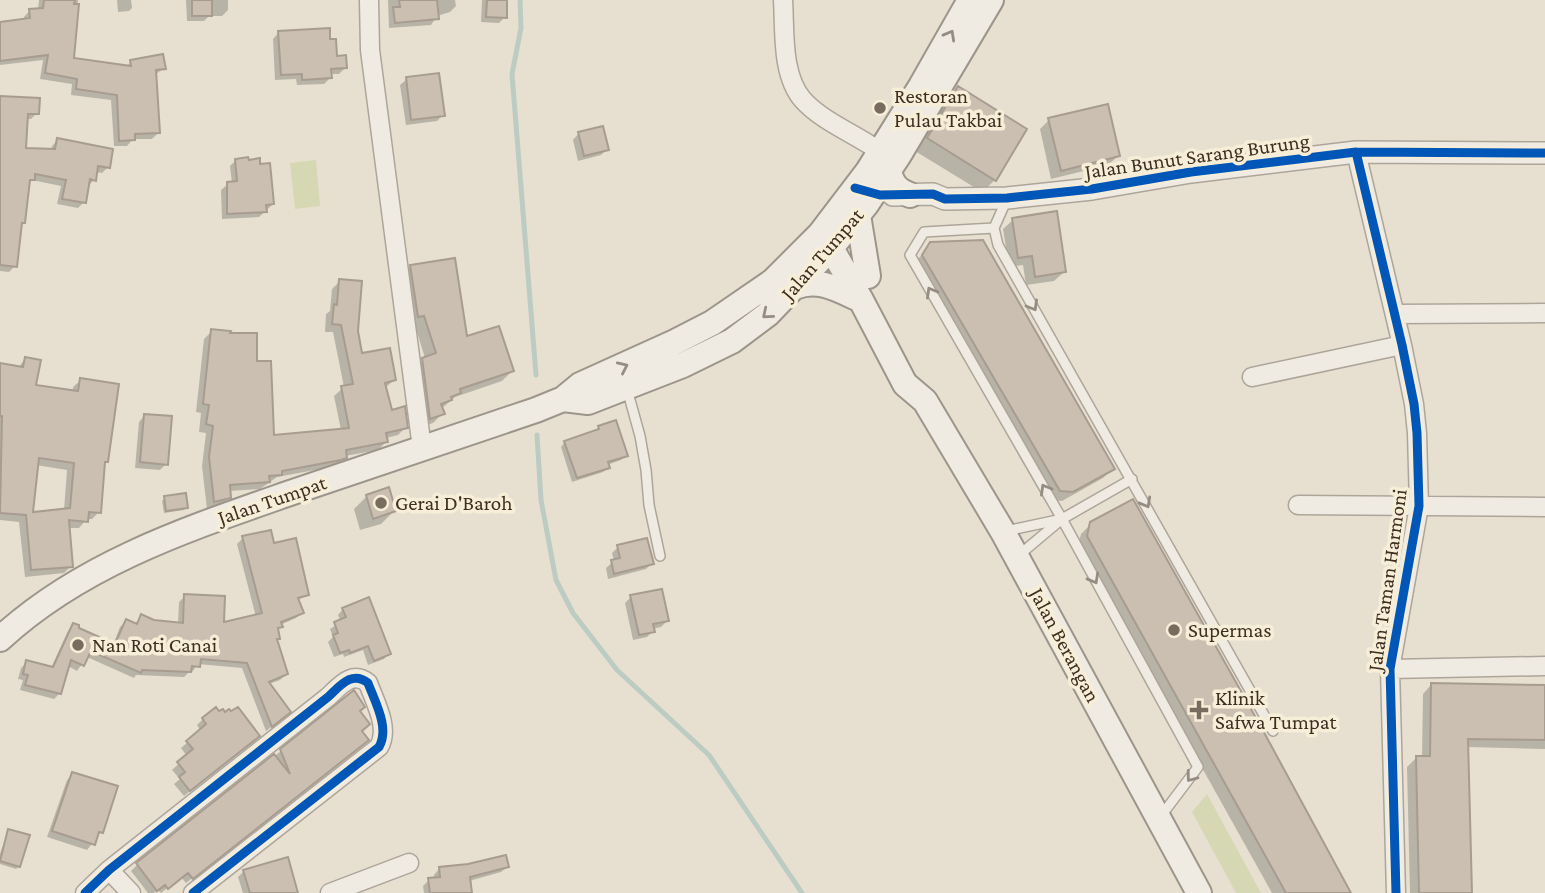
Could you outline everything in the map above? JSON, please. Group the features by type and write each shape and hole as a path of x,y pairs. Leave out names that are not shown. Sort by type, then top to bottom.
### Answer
{"main road":[{"name":"Jalan Tumpat","path":"860,200 970,0"},
{"name":"Jalan Tumpat","path":"564,399 588,402 683,365 732,341 768,314 784,284 889,172 992,0"},
{"path":"784,284 870,145 921,86"},
{"path":"889,172 892,183 899,191 910,195"},
{"path":"784,284 807,282 864,288 860,200"},
{"name":"Jalan Berangan","path":"830,235 864,288 905,384 925,401 1003,532 1199,893"},
{"name":"Jalan Tumpat","path":"0,639 30,614 88,576 174,534 564,399 580,385 676,342 784,284"}],"street":[{"path":"369,0 370,50 422,448"},
{"path":"783,0 792,82 802,99 870,145"},
{"name":"Jalan Bunut Sarang Burung","path":"860,200 933,194 945,199 1007,198 1092,189 1191,172 1356,152 1545,153"},
{"name":"Jalan Taman Harmoni","path":"1356,152 1402,345 1417,433 1419,506 1391,669 1396,893"},
{"name":"Jalan Bunut Sarang Burung","path":"860,200 901,207 933,205 945,199"},
{"path":"1395,314 1545,313"},
{"path":"1252,377 1402,345"},
{"path":"1298,505 1545,507"},
{"path":"1391,669 1545,666"},
{"path":"85,893 109,870 345,681 352,678 363,679 368,683 382,722 384,735 379,747 193,893"},
{"path":"330,893 409,863"},
{"path":"109,870 131,893"}],"lane":[{"path":"1007,198 994,228 998,245 1273,731"},
{"path":"994,228 924,232 910,255 1062,519 1198,767 1159,820"},
{"path":"627,388 640,436 649,505 660,555"},
{"path":"1017,557 1062,519 1132,479"},
{"path":"1003,532 1062,519"}],"green space":[{"path":"316,160 320,206 295,209 290,163"},
{"path":"1207,794 1261,893 1236,893 1192,812"}],"building":[{"path":"44,0 75,0 74,4 79,4 74,58 131,66 130,60 163,54 166,69 156,70 160,133 135,134 135,140 119,141 117,95 76,89 77,79 45,73 48,55 0,61 0,22 30,18 29,9 43,8"},
{"path":"192,0 212,0 212,16 192,16"},
{"path":"399,0 437,0 439,19 395,23 393,7 400,7"},
{"path":"487,0 507,0 507,18 486,17"},
{"path":"330,28 330,39 336,39 337,56 346,55 347,68 331,69 332,78 302,80 302,74 281,75 278,31"},
{"path":"439,73 445,116 411,120 406,77"},
{"path":"958,86 1027,129 996,181 927,138"},
{"path":"0,96 40,98 39,114 28,114 26,148 55,149 57,138 113,149 110,168 98,166 96,181 90,179 86,203 62,199 66,180 35,174 35,180 30,180 17,267 0,265"},
{"path":"1108,104 1120,156 1061,171 1048,118"},
{"path":"603,126 609,150 584,156 578,132"},
{"path":"248,157 249,160 260,158 260,164 270,163 274,204 266,205 267,212 227,214 227,182 237,181 235,159"},
{"path":"1057,211 1066,272 1035,277 1032,256 1018,258 1012,218"},
{"path":"983,240 1115,469 1073,492 1060,491 922,255 930,242"},
{"path":"455,258 467,336 499,326 514,371 460,389 461,393 441,404 445,414 430,419 422,358 436,353 424,316 418,317 410,265"},
{"path":"339,279 362,281 358,331 362,353 390,348 396,380 385,383 392,410 405,406 408,428 386,433 388,442 346,450 347,458 341,460 282,471 282,475 269,476 270,482 230,485 231,498 214,502 209,457 213,426 206,424 209,405 203,404 211,329 231,331 230,333 257,333 257,361 271,361 274,435 349,428 341,386 353,384 341,325 332,324"},
{"path":"25,357 41,360 36,385 78,391 80,378 119,384 108,462 105,462 101,513 89,512 88,522 69,520 73,567 31,570 26,515 0,513 0,363 23,367","holes":["39,458 74,463 70,508 33,512"]},
{"path":"144,414 172,416 168,465 140,462"},
{"path":"616,420 628,456 608,462 610,468 577,478 564,441"},
{"name":"Gerai D'Baroh","path":"389,487 396,511 373,519 366,495"},
{"path":"186,493 188,508 166,511 164,496"},
{"path":"1133,499 1351,893 1286,893 1087,536 1090,522"},
{"path":"271,530 274,543 296,538 309,595 298,598 304,613 281,622 283,627 278,628 280,639 277,639 288,674 269,682 291,712 272,727 247,663 201,659 200,667 192,666 191,672 142,670 141,673 91,651 84,666 71,660 61,694 25,685 28,675 23,674 26,660 53,667 73,623 115,644 126,619 137,624 141,614 154,620 183,623 184,594 225,596 224,622 262,613 242,536"},
{"path":"647,538 654,564 614,574 611,560 620,558 617,545"},
{"path":"662,589 669,621 653,624 655,632 639,635 630,595"},
{"path":"369,597 391,654 374,661 368,646 350,653 349,650 340,653 333,635 338,633 334,622 346,617 342,608"},
{"path":"1431,683 1545,685 1545,740 1468,739 1472,893 1419,893 1416,756 1430,756"},
{"path":"354,690 365,707 360,711 370,724 362,731 369,740 193,879 188,873 168,889 165,885 157,891 136,863 274,754 290,774 280,749"},
{"path":"216,707 225,712 238,707 260,736 190,791 179,777 185,772 177,762 193,749 186,741 206,724 202,718"},
{"path":"72,772 118,786 103,833 99,832 95,845 52,831"},
{"path":"8,829 30,835 20,867 0,861"},
{"path":"506,855 509,867 470,877 472,893 430,893 428,878 440,877 439,867 468,864"},
{"path":"288,857 298,893 250,893 243,870"}],"waterway":[{"path":"520,0 521,28 512,74 536,375"},
{"path":"537,435 541,500 556,580 573,613 617,670 709,755 802,893"}],"cycle path":[{"path":"1356,152 1402,345 1417,433 1419,506 1390,669 1396,893"},
{"path":"855,188 880,195 933,194 945,199 1007,198 1092,189 1191,172 1356,152 1545,153"},
{"path":"85,893 109,870 346,681 357,678 368,683 382,723 383,732 379,747 193,893"}],"place":[{"name":"Restoran Pulau Takbai","path":"880,108"},
{"name":"Gerai D'Baroh","path":"381,503"},
{"name":"Supermas","path":"1174,630"},
{"name":"Nan Roti Canai","path":"78,645"},
{"name":"Klinik Safwa Tumpat","path":"1199,710"}]}
